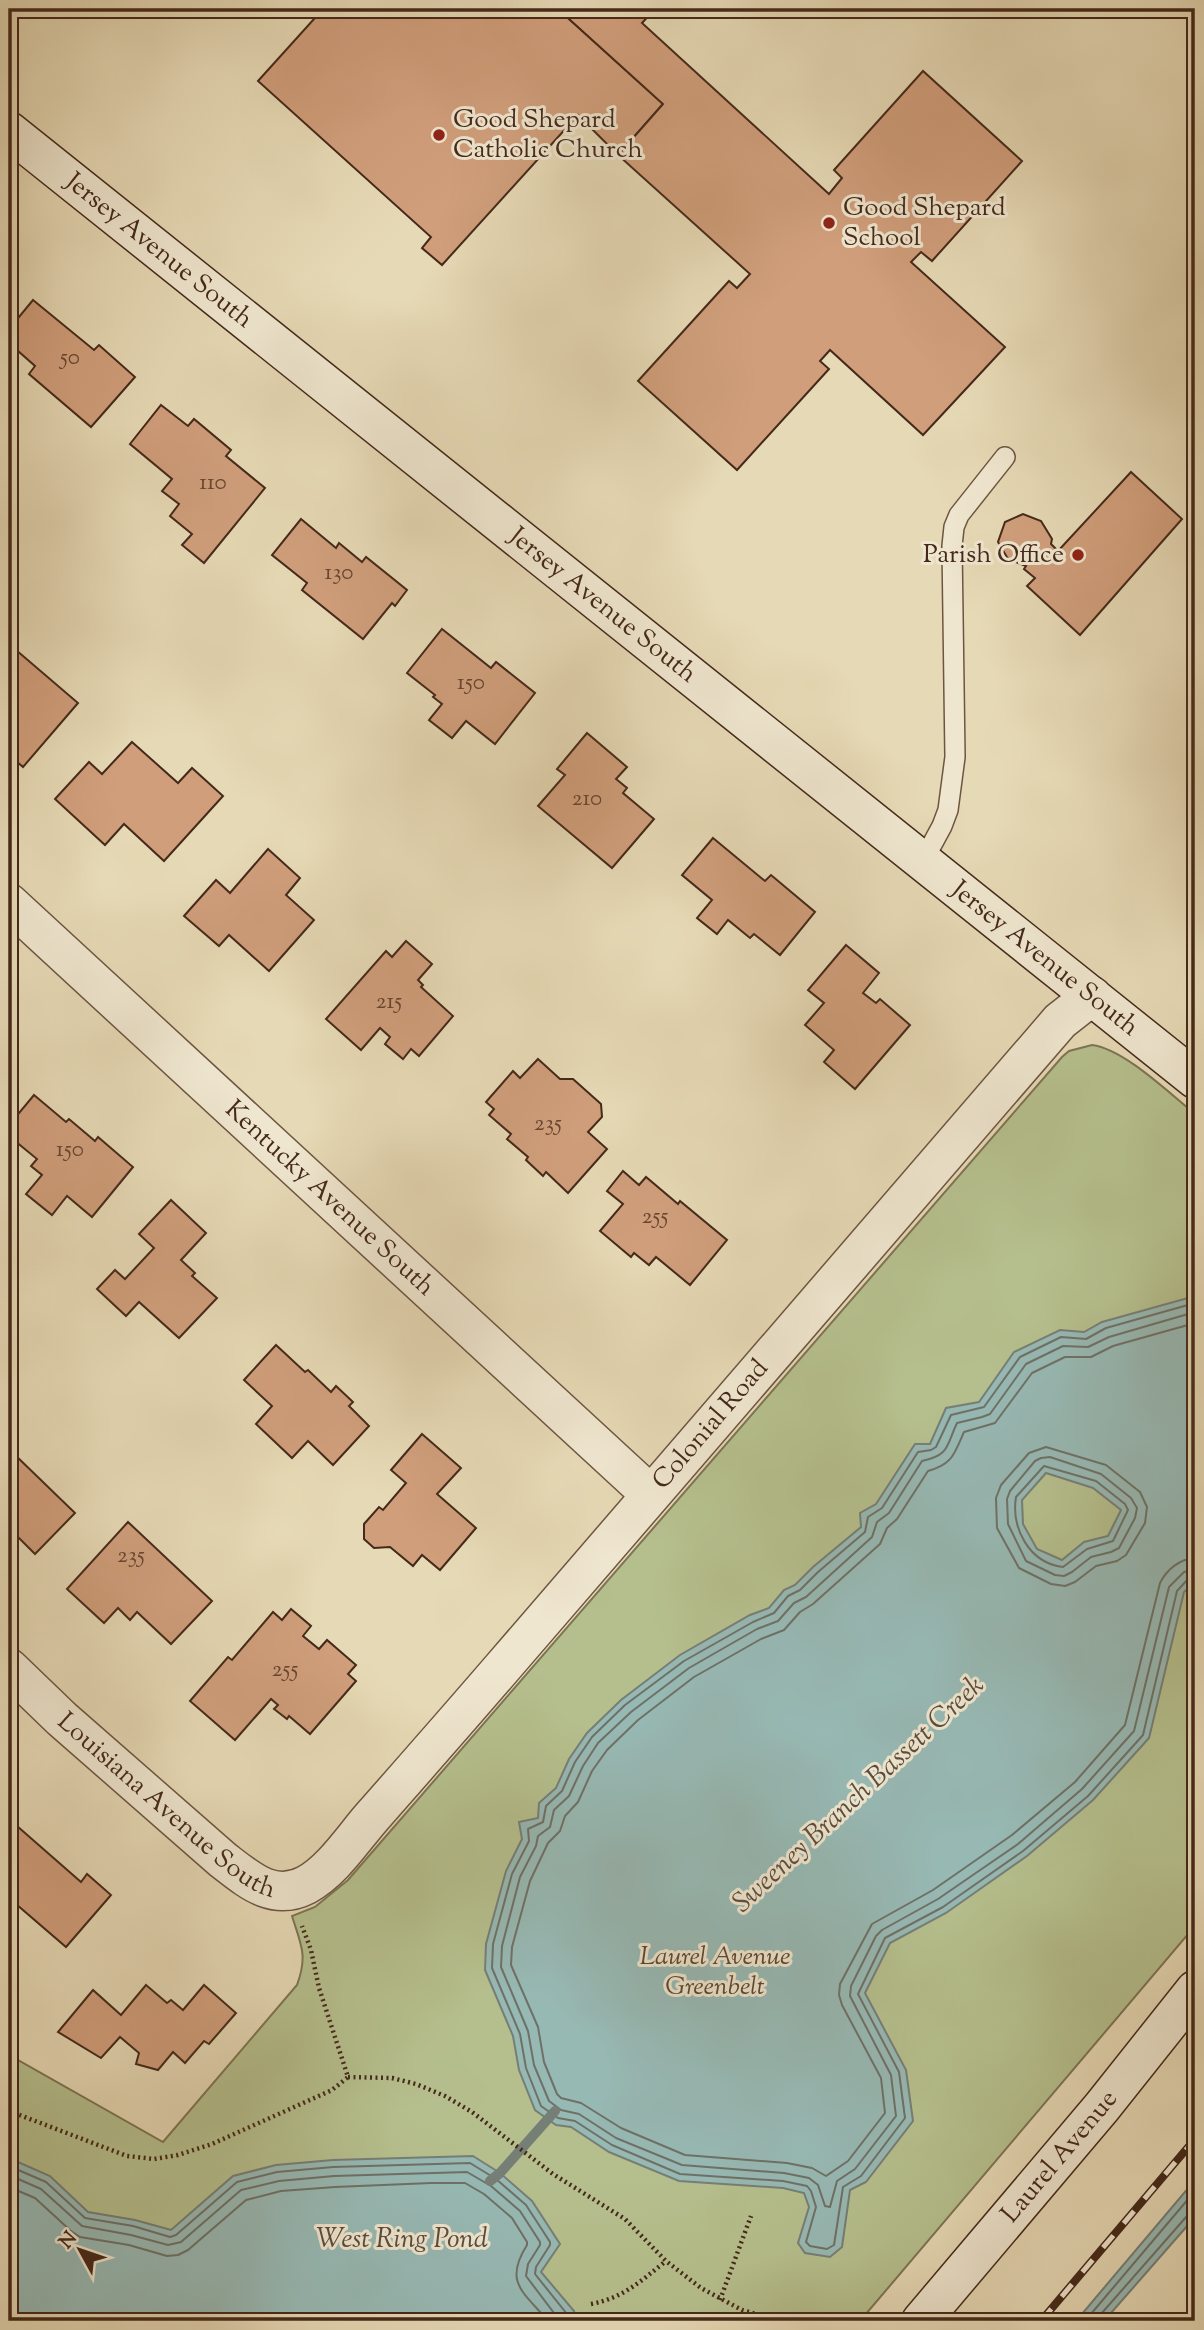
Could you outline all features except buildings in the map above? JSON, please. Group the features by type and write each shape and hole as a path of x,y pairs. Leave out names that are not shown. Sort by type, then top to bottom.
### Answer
{"street":[{"name":"Jersey Avenue South","path":"9,131 1195,1079"},
{"name":"Kentucky Avenue South","path":"9,903 650,1494"},
{"name":"Colonial Road","path":"334,1860 1060,1021 1092,996"},
{"name":"Louisiana Avenue South","path":"9,1668 62,1719 223,1860 264,1889 291,1891 307,1884 334,1860"},
{"name":"Laurel Avenue","path":"920,2321 1102,2107 1195,1990"}],"lane":[{"path":"923,861 948,810 955,757 954,527 960,515 1005,457"}],"path":[{"path":"291,1891 348,2077"},
{"path":"9,2111 127,2156 154,2159 178,2155 212,2144 332,2090 348,2077 392,2078 416,2084 445,2096 472,2112 553,2174 625,2219 684,2277 720,2300 742,2310 780,2321"},
{"path":"720,2300 751,2216"},
{"path":"591,2304 610,2301 626,2292 666,2261"}],"green space":[{"name":"Laurel Avenue Greenbelt","path":"1092,1045 1105,1048 1132,1063 1195,1114 1195,1926 860,2321 9,2321 9,2055 163,2142 297,1985 303,1958 292,1916 315,1907 348,1880 1062,1057 1069,1051"}],"water":[{"path":"1195,1296 1195,1583 1184,1592 1149,1738 1093,1800 1027,1856 946,1913 890,1943 865,1993 906,2070 913,2121 866,2182 850,2190 842,2247 830,2257 805,2253 798,2243 809,2207 804,2193 783,2188 679,2181 609,2152 571,2127 556,2125 535,2110 519,2070 513,2036 485,1970 486,1944 506,1871 522,1839 519,1822 538,1818 539,1803 556,1788 569,1759 587,1733 621,1700 680,1655 750,1615 769,1608 784,1590 795,1585 861,1527 860,1513 876,1504 915,1444 930,1444 946,1408 979,1402 1014,1352 1060,1330 1084,1332 1102,1322","holes":["1046,1473 1093,1488 1121,1510 1108,1536 1084,1542 1062,1560 1037,1549 1023,1524 1022,1500"]},
{"name":"West Ring Pond","path":"473,2156 500,2173 532,2201 560,2244 541,2272 574,2311 576,2321 9,2321 9,2158 50,2176 88,2212 135,2220 171,2230 233,2176 276,2165 333,2160"},
{"path":"1195,2180 1195,2217 1104,2321 1076,2321"}],"waterway":[{"name":"Sweeney Branch Bassett Creek","path":"490,2181 555,2111"}],"railway":[{"path":"1041,2321 1195,2139"}],"place":[{"name":"Good Shepard Catholic Church","path":"439,135"},
{"name":"Good Shepard School","path":"829,223"},
{"name":"Parish Office","path":"1078,555"}]}
